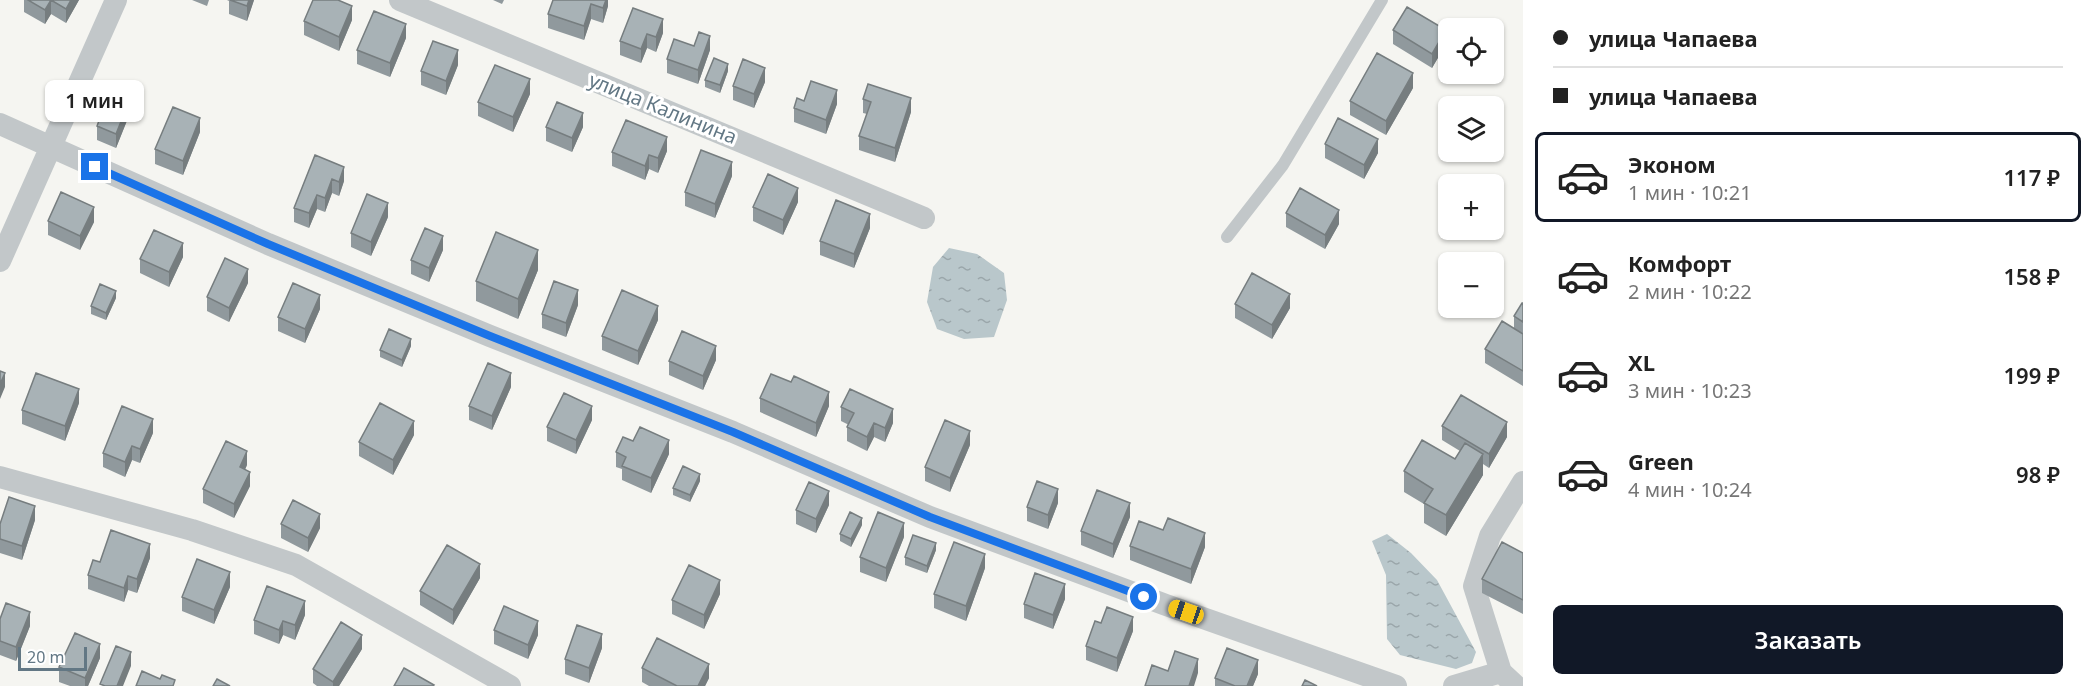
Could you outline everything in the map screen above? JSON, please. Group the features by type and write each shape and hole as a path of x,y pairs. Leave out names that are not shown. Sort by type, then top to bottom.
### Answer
{"street":[{"path":"0,261 116,0"},
{"name":"улица Калинина","path":"400,0 452,9 924,218"},
{"path":"0,124 268,244 490,336 733,432 930,517 1166,605 1396,686"},
{"path":"0,477 192,530 296,565 510,686"},
{"path":"1454,686 1508,679 1474,586 1490,536 1523,482"}],"lane":[{"path":"1227,237 1283,165 1382,0"}],"water":[{"path":"949,248 977,254 1004,273 1007,300 994,337 964,339 937,329 927,302 933,267"},
{"path":"1387,534 1411,553 1437,580 1476,652 1472,663 1456,669 1400,655 1387,639 1386,575 1372,541"}],"building":[{"path":"28,0 51,0 45,10"},
{"path":"51,0 71,0 66,9"},
{"path":"230,0 249,0 247,6"},
{"path":"313,0 338,0 352,6 339,37 304,21"},
{"path":"553,0 606,0 603,8 591,4 584,26 548,14"},
{"path":"1407,7 1438,25 1438,44 1432,54 1393,30"},
{"path":"633,8 663,19 656,37 647,34 641,49 620,41"},
{"path":"374,11 406,24 390,63 357,50"},
{"path":"699,32 710,36 698,70 667,59 674,39 694,46"},
{"path":"433,41 458,50 446,81 421,71"},
{"path":"1377,53 1413,73 1386,121 1350,101"},
{"path":"714,58 728,64 720,85 705,80"},
{"path":"743,59 765,68 754,94 733,86"},
{"path":"495,65 530,79 513,117 478,102"},
{"path":"811,81 837,90 826,120 794,108 797,98 804,101"},
{"path":"868,84 911,98 895,148 859,136 871,102 863,99"},
{"path":"110,92 130,99 116,134 97,126"},
{"path":"557,102 583,113 572,138 546,127"},
{"path":"173,107 200,118 183,161 155,149"},
{"path":"1338,118 1378,139 1364,165 1325,144"},
{"path":"626,120 667,137 658,158 649,155 645,166 612,152"},
{"path":"701,150 732,162 715,204 685,192"},
{"path":"315,155 344,167 339,182 332,179 325,198 317,195 309,213 294,208"},
{"path":"768,174 798,188 783,220 753,207"},
{"path":"1300,188 1339,210 1325,235 1286,213"},
{"path":"61,192 94,207 80,236 48,221"},
{"path":"367,194 388,203 371,242 351,233"},
{"path":"836,200 870,214 854,254 820,241"},
{"path":"425,228 443,236 429,268 411,260"},
{"path":"154,230 183,243 169,272 140,259"},
{"path":"496,232 538,250 518,299 476,281"},
{"path":"225,258 248,269 229,308 207,297"},
{"path":"1252,273 1290,294 1272,325 1235,304"},
{"path":"554,281 578,290 566,323 542,314"},
{"path":"293,283 320,295 305,329 278,317"},
{"path":"100,284 116,291 106,313 91,306"},
{"path":"622,290 658,306 638,351 602,336"},
{"path":"1523,303 1523,322 1514,316"},
{"path":"1502,321 1523,334 1523,371 1485,349"},
{"path":"389,329 411,339 402,360 380,350"},
{"path":"682,331 716,346 703,376 669,361"},
{"path":"488,363 511,373 492,416 469,406"},
{"path":"0,371 5,373 0,384"},
{"path":"36,373 79,389 65,426 22,410"},
{"path":"771,374 791,382 794,376 829,392 816,423 760,398"},
{"path":"850,389 893,409 885,428 874,423 867,437 847,427 854,413 841,407"},
{"path":"564,393 592,406 576,440 547,427"},
{"path":"1461,395 1507,422 1489,454 1442,426"},
{"path":"380,403 414,421 393,460 359,442"},
{"path":"122,406 153,419 140,449 132,446 125,462 103,453"},
{"path":"945,420 970,431 950,478 925,467"},
{"path":"640,427 669,440 651,478 622,466 626,457 616,452 623,437 633,441"},
{"path":"1422,440 1455,459 1465,443 1483,454 1446,515 1424,503 1433,489 1404,471"},
{"path":"226,441 247,451 240,467 250,472 234,504 203,489"},
{"path":"683,466 700,474 690,495 673,488"},
{"path":"1037,481 1058,489 1048,515 1027,507"},
{"path":"809,482 829,491 816,519 796,510"},
{"path":"1097,490 1130,503 1113,544 1081,531"},
{"path":"9,497 35,506 22,546 0,539 0,524"},
{"path":"293,500 320,514 308,538 281,524"},
{"path":"850,512 862,518 851,539 840,534"},
{"path":"878,512 904,523 886,568 860,557"},
{"path":"1168,518 1205,533 1191,569 1130,546 1139,521 1163,530"},
{"path":"111,530 150,544 137,579 128,576 124,588 88,575 93,560 100,562"},
{"path":"913,535 936,543 927,566 905,557"},
{"path":"954,542 985,554 966,606 934,594"},
{"path":"1502,542 1523,553 1523,600 1482,579"},
{"path":"447,545 480,564 453,610 420,591"},
{"path":"197,559 230,572 214,610 182,597"},
{"path":"689,565 720,580 704,615 672,600"},
{"path":"1035,573 1065,584 1053,615 1024,604"},
{"path":"267,586 305,601 295,625 283,621 279,630 254,620"},
{"path":"6,603 30,612 16,647 0,641 0,619"},
{"path":"504,606 538,621 528,645 494,630"},
{"path":"1107,607 1133,617 1117,658 1086,646 1095,621 1101,623"},
{"path":"341,622 362,635 333,682 313,669"},
{"path":"577,625 602,634 589,668 565,659"},
{"path":"75,633 100,644 85,678 59,667"},
{"path":"657,638 709,664 698,686 677,686 642,668"},
{"path":"116,646 131,652 117,686 105,686 100,684"},
{"path":"1227,648 1258,660 1247,686 1235,686 1215,678"},
{"path":"1175,651 1198,659 1189,686 1145,686 1152,665 1168,671"},
{"path":"404,668 434,685 394,686"},
{"path":"142,671 160,679 162,675 175,680 173,686 136,686"},
{"path":"217,679 230,686 213,686"},
{"path":"1305,680 1317,686 1302,686"}],"route":[{"path":"95,167 268,244 490,336 733,432 930,517 1144,597"}]}
